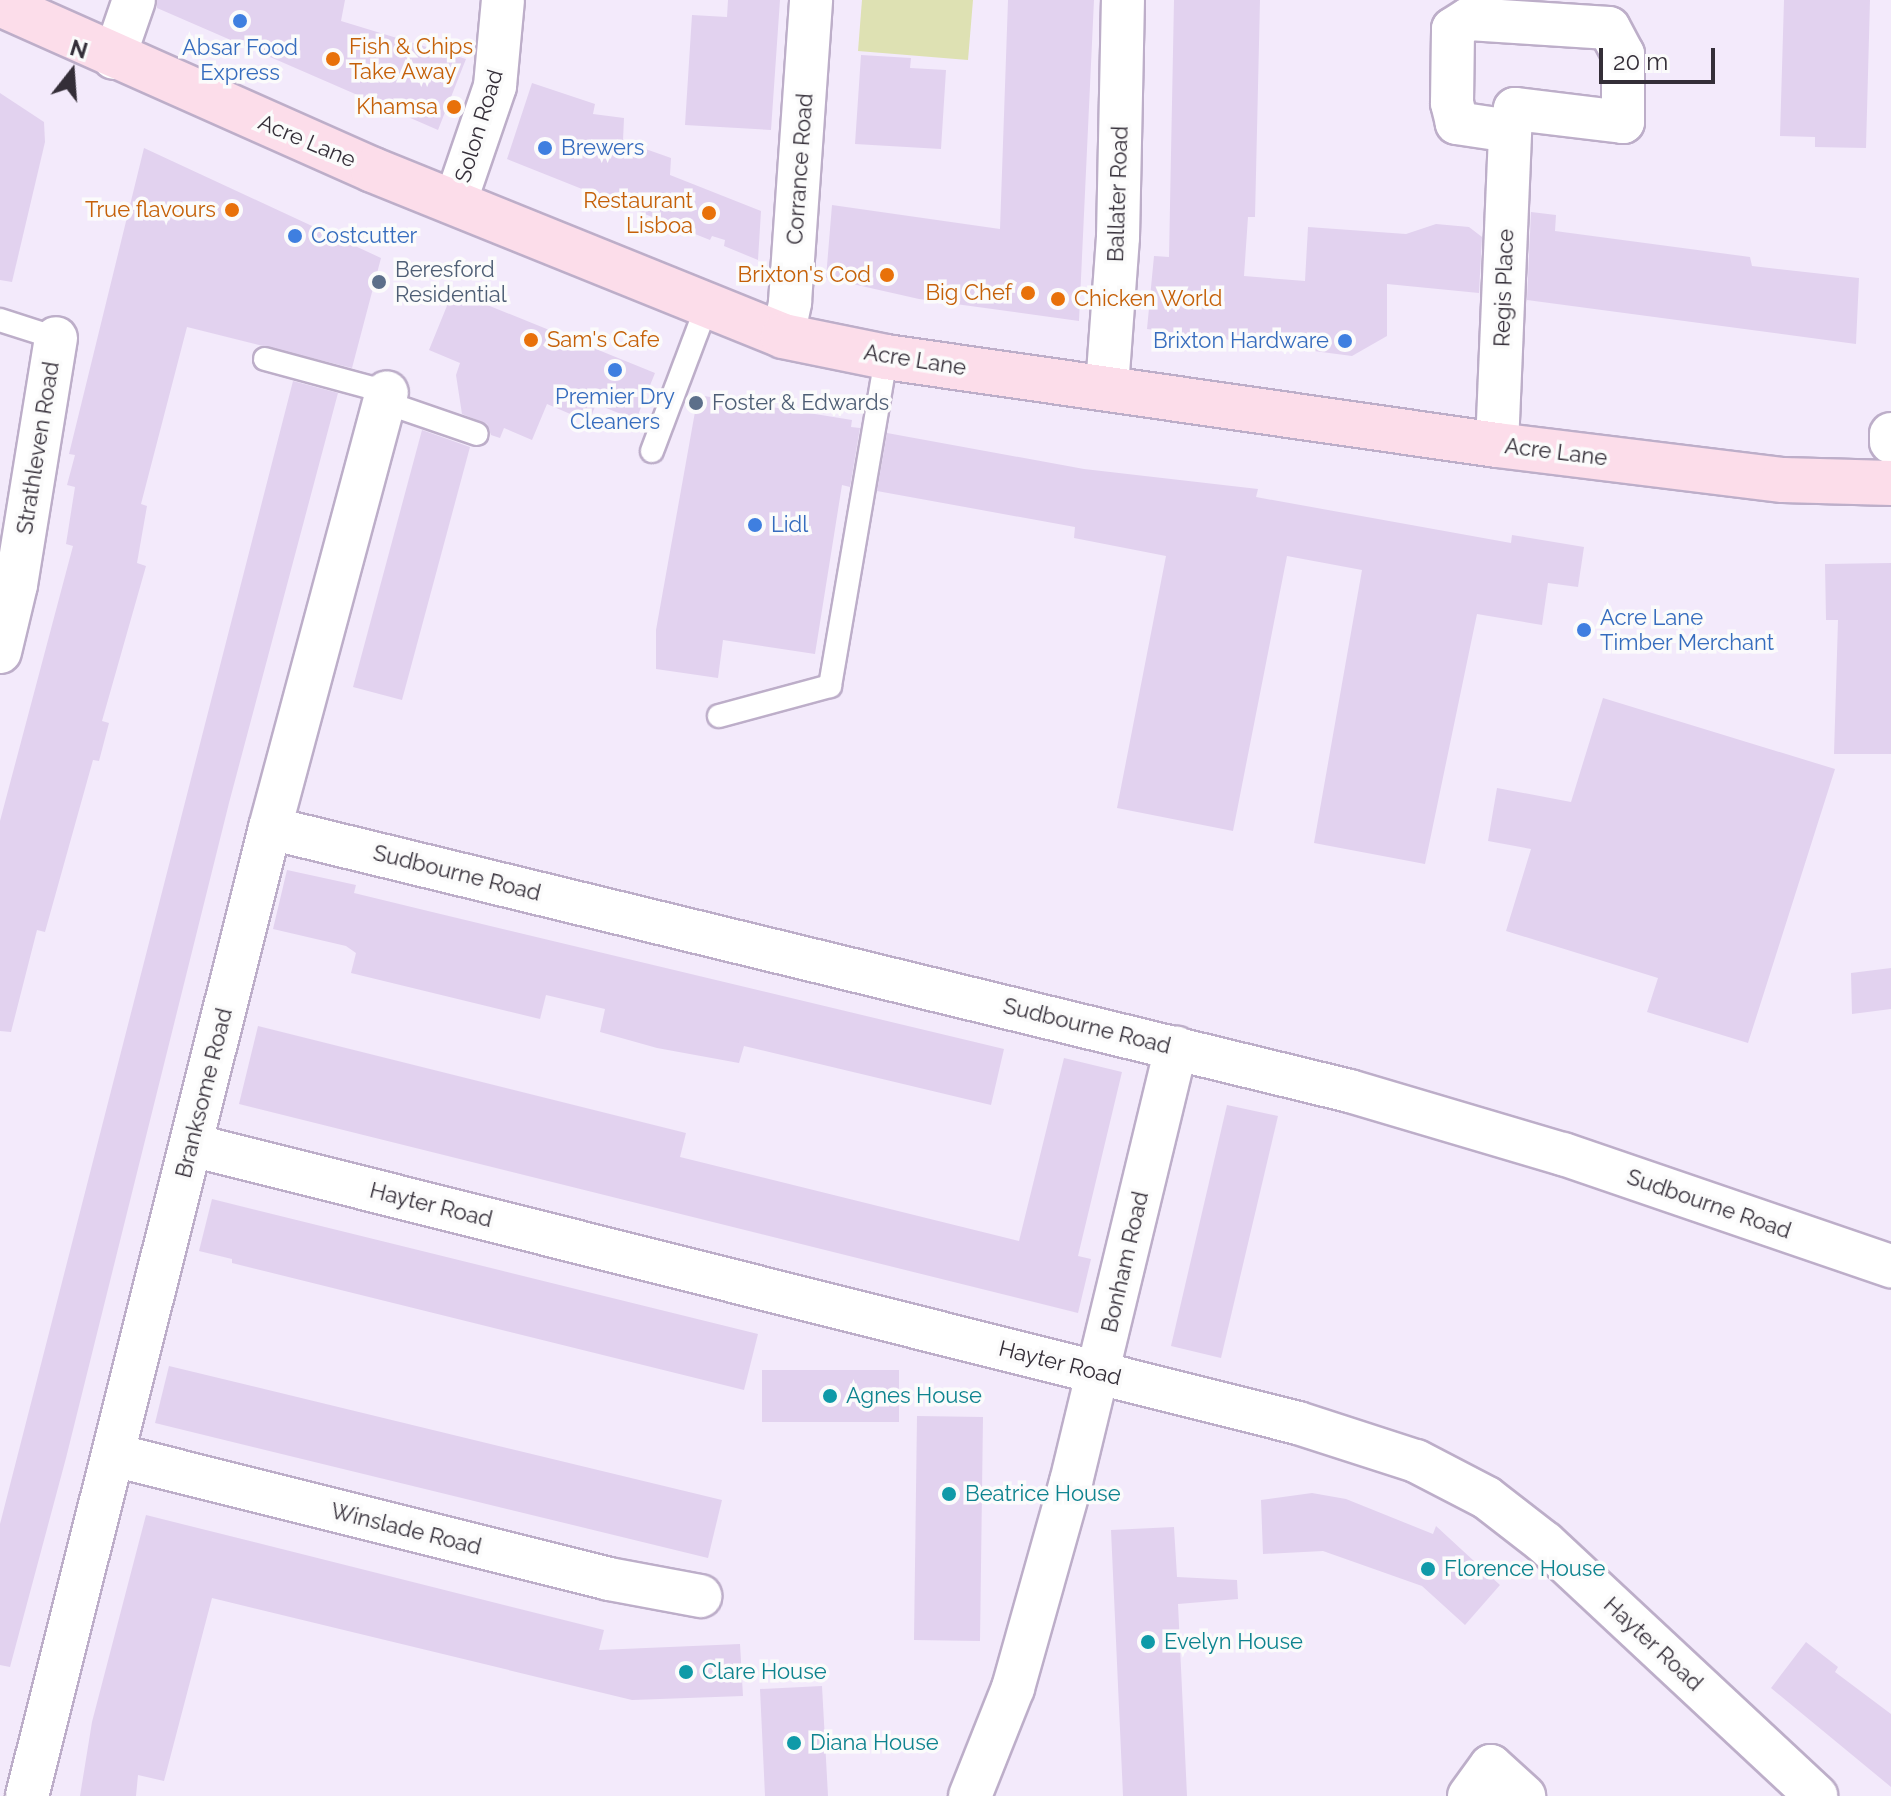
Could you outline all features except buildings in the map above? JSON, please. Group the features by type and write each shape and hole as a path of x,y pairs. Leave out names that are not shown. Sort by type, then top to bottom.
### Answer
{"main road":[{"name":"Acre Lane","path":"0,4 114,58 455,203 706,308 783,336 886,357 1497,445 1783,480 1891,483"}],"street":[{"path":"114,58 134,0"},
{"name":"Solon Road","path":"455,203 495,86 503,0"},
{"name":"Corrance Road","path":"783,336 790,302 811,0"},
{"name":"Ballater Road","path":"1107,387 1118,237 1123,0"},
{"path":"1469,19 1609,28 1623,54 1623,122 1515,109 1510,131 1457,123 1452,103 1453,29 1469,19"},
{"name":"Regis Place","path":"1497,445 1510,131"},
{"name":"Strathleven Road","path":"0,652 12,520 56,338"},
{"name":"Branksome Road","path":"27,1796 270,828 386,397"},
{"path":"1891,434 1891,442"},
{"name":"Sudbourne Road","path":"270,828 1350,1091 1563,1154 1891,1266"},
{"name":"Bonham Road","path":"970,1796 1013,1688 1099,1373 1176,1047"},
{"name":"Hayter Road","path":"192,1145 1369,1444 1453,1477 1545,1543 1774,1781 1816,1796"},
{"name":"Winslade Road","path":"114,1455 609,1579 700,1596"},
{"path":"1469,1796 1491,1766 1524,1796"}],"lane":[{"path":"652,451 706,308"},
{"path":"0,320 56,338"},
{"path":"719,716 830,686 886,357"},
{"path":"265,359 386,397 477,434"}],"green space":[{"path":"862,0 973,0 968,60 858,51"}],"place":[{"name":"Absar Food Express","path":"240,21"},
{"name":"Fish & Chips Take Away","path":"333,59"},
{"name":"Khamsa","path":"454,107"},
{"name":"Brewers","path":"545,148"},
{"name":"True flavours","path":"232,210"},
{"name":"Restaurant Lisboa","path":"709,213"},
{"name":"Costcutter","path":"295,236"},
{"name":"Brixton's Cod","path":"887,275"},
{"name":"Beresford Residential","path":"379,282"},
{"name":"Big Chef","path":"1028,293"},
{"name":"Chicken World","path":"1058,299"},
{"name":"Sam's Cafe","path":"531,340"},
{"name":"Brixton Hardware","path":"1345,341"},
{"name":"Premier Dry Cleaners","path":"615,370"},
{"name":"Foster & Edwards","path":"696,403"},
{"name":"Lidl","path":"755,525"},
{"name":"Acre Lane Timber Merchant","path":"1584,630"},
{"name":"Agnes House","path":"830,1396"},
{"name":"Beatrice House","path":"949,1494"},
{"name":"Florence House","path":"1428,1569"},
{"name":"Evelyn House","path":"1148,1642"},
{"name":"Clare House","path":"686,1672"},
{"name":"Diana House","path":"794,1743"}]}
